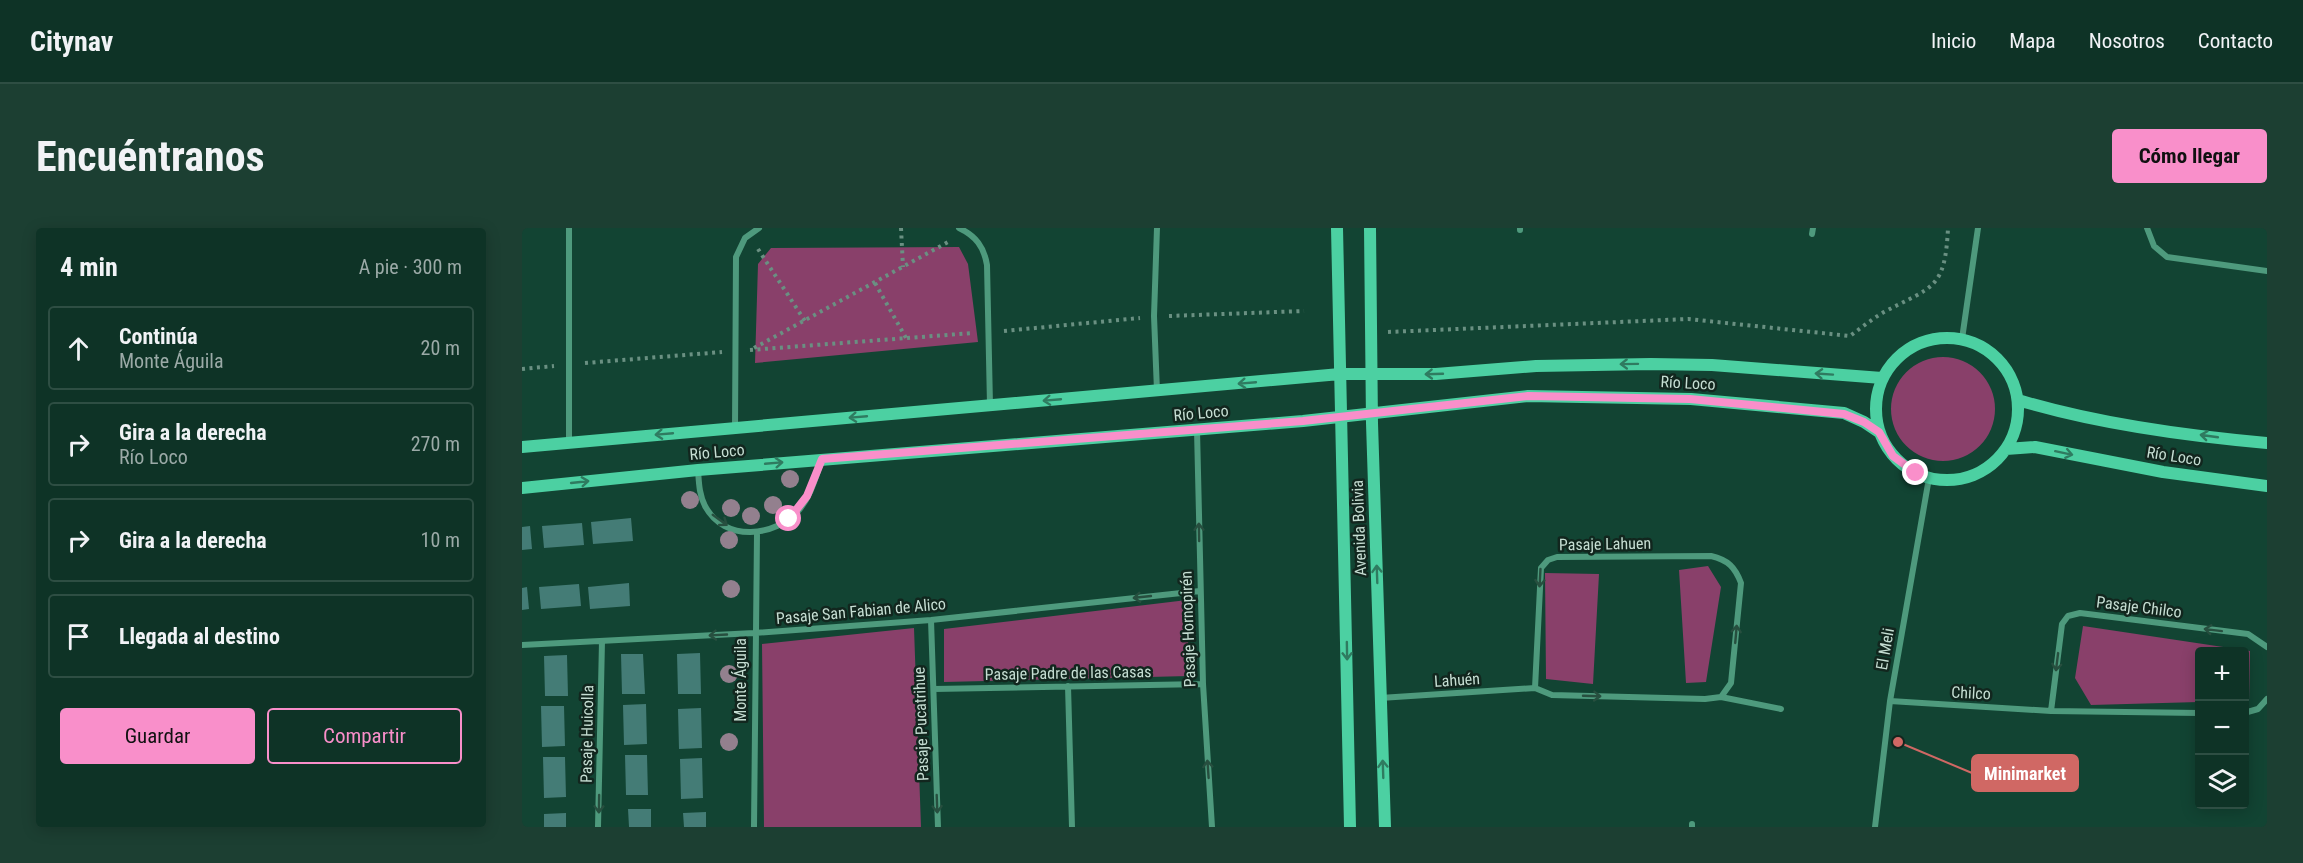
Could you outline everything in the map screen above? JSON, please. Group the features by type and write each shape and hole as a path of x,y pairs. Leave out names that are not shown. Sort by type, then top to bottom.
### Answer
{"street":[{"path":"569,228 569,442"},
{"path":"735,428 736,257 739,247 749,235 759,228"},
{"path":"959,228 975,238 986,255 990,405"},
{"path":"1157,228 1154,316 1157,391"},
{"name":"Avenida Bolivia","path":"1337,228 1350,827"},
{"name":"Avenida Bolivia","path":"1370,228 1372,412 1385,827"},
{"path":"1962,339 1978,228"},
{"path":"2147,228 2154,246 2167,258 2267,271"},
{"path":"1940,338 1962,339 1981,346 1998,358 2013,381 2018,400 2016,425 2006,449 1991,465 1972,476 1950,480 1929,478 1909,470 1888,451 1879,432 1875,401 1882,378 1895,360 1912,346 1940,338"},
{"name":"Río Loco","path":"522,447 1341,374 1436,374 1536,366 1651,364 1712,365 1882,378"},
{"name":"Río Loco","path":"522,488 822,459 1341,417 1528,396 1680,399 1844,414 1864,422 1879,432"},
{"name":"Río Loco","path":"2018,400 2048,409 2137,425 2267,443"},
{"name":"Pasaje Hornopirén","path":"1197,430 1203,684 1212,827"},
{"name":"Río Loco","path":"2006,449 2035,447 2163,472 2267,486"},
{"path":"698,470 699,492 705,508 719,521 736,530 757,534 775,528 799,509 807,496 822,459"},
{"name":"El Meli","path":"1875,827 1890,701 1929,478"},
{"name":"Monte Águila","path":"754,827 754,633 757,534"},
{"name":"Pasaje Lahuen","path":"1535,688 1540,568 1548,560 1557,557 1711,556 1721,558 1735,568 1741,583 1731,683 1720,697"},
{"name":"Pasaje San Fabian de Alico","path":"522,645 754,633 931,620 1200,591"},
{"name":"Pasaje Chilco","path":"2051,711 2062,624 2068,616 2080,613 2248,634 2260,640 2267,648"},
{"name":"Pasaje Pucatrihue","path":"931,620 938,827"},
{"name":"Pasaje Huicolla","path":"598,827 602,641"},
{"name":"Pasaje Padre de las Casas","path":"934,689 1203,684"},
{"path":"1068,686 1072,827"},
{"path":"1535,688 1552,695 1705,699 1720,697 1781,709"},
{"name":"Lahuén","path":"1380,698 1535,688"},
{"path":"2249,712 2259,709 2267,699"},
{"name":"Chilco","path":"1890,701 2051,711"},
{"path":"2051,711 2195,712"}],"path":[{"path":"901,228 903,267"},
{"path":"1382,332 1688,319 1850,336 1884,312 1936,285 1947,255 1948,228"},
{"path":"751,350 967,232"},
{"path":"749,235 805,321"},
{"path":"875,283 906,338"},
{"path":"522,369 988,332 1154,316 1304,311"}],"shaded area":[{"path":"959,247 968,264 978,342 755,363 758,264 771,248"},
{"path":"1943,357 1963,361 1980,372 1991,389 1995,409 1991,429 1980,446 1963,457 1943,461 1923,457 1906,446 1895,429 1891,409 1895,389 1906,372 1923,361"},
{"path":"1708,566 1721,587 1706,682 1686,683 1679,570"},
{"path":"1545,573 1599,574 1593,684 1546,679"},
{"path":"1187,600 1189,676 944,682 944,629"},
{"path":"2083,626 2223,647 2195,647 2195,702 2091,705 2075,678"},
{"path":"914,628 921,827 764,827 762,644"},
{"path":"2249,651 2250,651 2249,701"}],"building":[{"path":"631,518 633,541 593,544 591,522"},
{"path":"582,523 584,545 544,548 542,526"},
{"path":"530,526 532,549 522,550 522,527"},
{"path":"629,583 630,606 590,609 588,587"},
{"path":"579,584 581,606 541,609 539,587"},
{"path":"527,587 529,609 522,610 522,588"},
{"path":"700,653 701,694 678,694 677,654"},
{"path":"621,654 643,654 645,694 622,694"},
{"path":"567,655 568,696 545,696 544,656"},
{"path":"646,704 647,744 624,745 623,705"},
{"path":"541,706 564,706 565,746 542,747"},
{"path":"701,708 702,748 679,749 678,709"},
{"path":"625,755 647,755 648,795 626,795"},
{"path":"543,757 565,757 566,797 544,798"},
{"path":"702,758 703,798 681,799 680,759"},
{"path":"628,809 651,809 651,827 629,827"},
{"path":"706,812 706,827 684,827 683,813"},
{"path":"566,813 566,827 544,827 544,814"}],"place":[{"name":"Minimarket","path":"1898,742"}],"route":[{"path":"789,519 807,496 822,459 1303,421 1410,407 1528,396 1690,399 1844,414 1855,417 1879,432 1888,451 1904,466 1916,473"}]}
